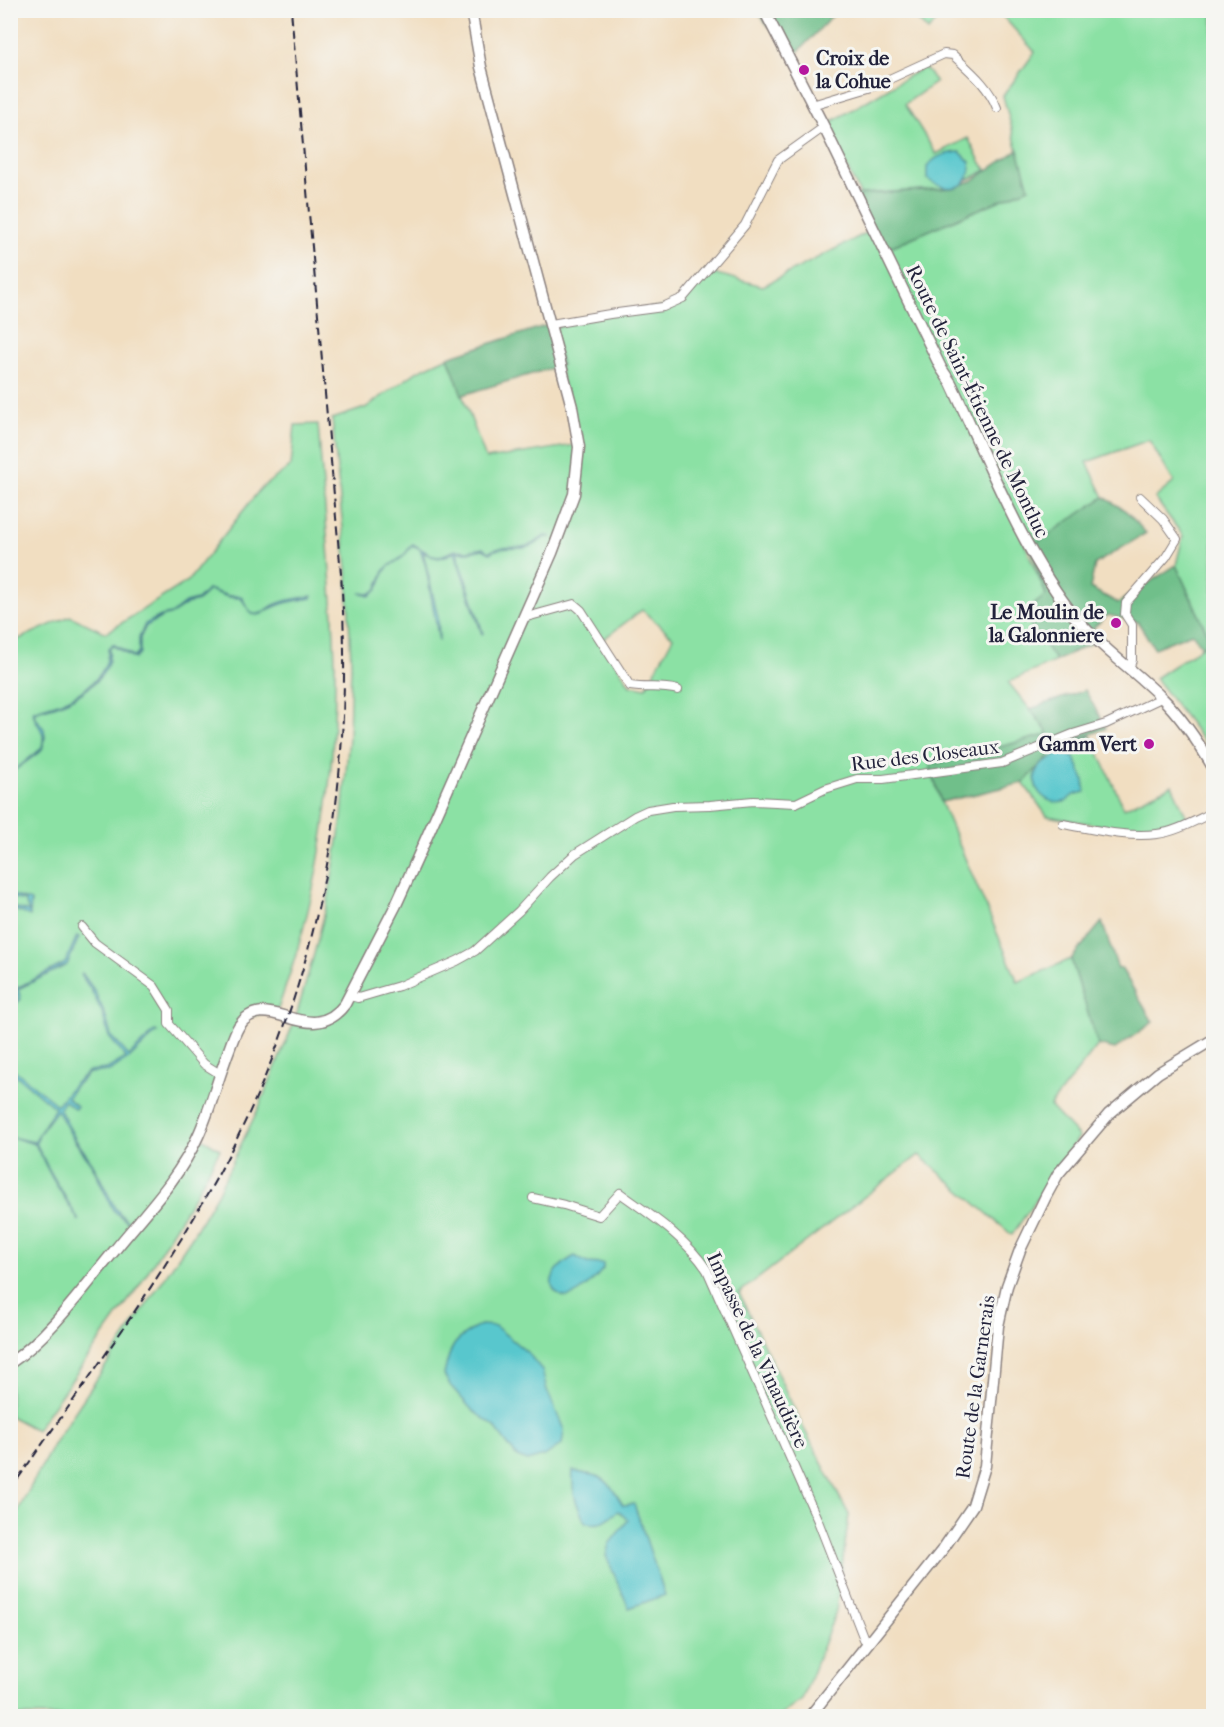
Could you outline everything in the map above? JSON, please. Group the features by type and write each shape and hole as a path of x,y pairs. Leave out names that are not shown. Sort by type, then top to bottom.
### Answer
{"main road":[{"path":"10,1363 42,1335 64,1311 183,1165 198,1136 237,1030 246,1018 261,1012 307,1023 327,1020 341,1009 350,996 396,905 524,618 574,494 579,447 572,407 481,67 471,10"},
{"name":"Route de Saint-Étienne de Montluc","path":"764,10 824,127 941,368 951,383 1025,537 1049,581 1083,626 1161,696 1182,720 1214,770"},
{"name":"Route de la Garnerais","path":"810,1716 943,1549 973,1505 985,1466 998,1326 1007,1286 1020,1250 1058,1174 1109,1114 1158,1073 1214,1039"}],"street":[{"path":"812,105 872,87 944,54 953,55 976,77 993,97 997,108"},
{"path":"551,324 663,307 684,298 745,225 778,160 824,127"},
{"path":"1129,669 1132,660 1132,625 1125,614 1126,603 1166,557 1177,539 1163,519 1140,496"},
{"path":"524,618 574,604 581,610 630,686 647,688 661,685 678,690"},
{"name":"Rue des Closeaux","path":"350,996 358,998 399,986 475,951 519,911 550,876 575,854 648,810 673,806 753,801 796,803 825,789 857,779 883,779 1002,763 1073,734 1106,724 1161,696"},
{"path":"1063,824 1113,833 1155,835 1214,812"},
{"path":"82,927 95,943 154,986 169,1010 169,1024 204,1064 220,1074"},
{"name":"Impasse de la Vinaudière","path":"533,1198 564,1204 598,1216 620,1193 674,1232 696,1253 707,1270 818,1521 867,1642"}],"green space":[{"path":"756,11 837,11 794,56"},
{"path":"909,11 945,11 928,31"},
{"path":"998,11 1213,11 1213,738 1205,743 1155,678 1211,641 1176,565 1183,536 1155,498 1174,482 1149,440 1087,462 1104,497 1037,543 1011,511 1046,595 1023,614 1056,661 1008,682 1050,734 930,766 941,802 1018,982 1071,959 1098,1045 1050,1106 1079,1137 1012,1235 919,1155 739,1293 800,1421 849,1515 836,1611 802,1700 779,1716 11,1716 11,1524 54,1443 193,1235 217,1194 259,1107 295,1020 328,900 342,817 349,737 351,663 347,569 332,419 365,408 418,371 448,357 486,459 575,445 552,328 610,314 663,307 683,298 705,271 763,286 870,231 883,250 1028,188 1003,96 1035,52","holes":["642,610 673,637 646,688 630,685 601,641"]},
{"path":"924,67 936,82 905,104 936,154 968,138 987,170 952,188 860,194 826,125"},
{"path":"1018,150 1029,188 883,250 855,195 952,188 972,181"},
{"path":"551,324 562,365 462,395 448,357"},
{"path":"318,424 332,605 335,699 331,770 322,842 308,911 292,969 278,1009 246,1018 198,1136 220,1149 195,1195 141,1283 36,1430 10,1416 10,643 70,616 106,633 188,581 261,488 291,466 295,425"},
{"path":"1104,497 1126,511 1146,533 1095,564 1090,588 1118,603 1176,565 1211,642 1202,647 1192,633 1154,648 1138,622 1108,615 1093,628 1101,638 1056,661 1023,614 1046,595 1030,547"},
{"path":"1085,690 1106,728 1058,747 1023,783 941,802 930,765 1049,734 1030,709"},
{"path":"1091,736 1124,808 1172,785 1188,820 1115,828 1047,816 1023,783 1058,747"},
{"path":"1102,922 1118,969 1121,968 1153,1022 1115,1049 1098,1045 1071,959"}],"water":[{"path":"960,152 970,162 970,172 962,184 949,188 934,184 927,179 927,167 934,160 946,154"},
{"path":"545,536 551,537 545,537 533,545 523,548 504,548 490,553 483,549 469,552 457,552 482,634 455,552 439,558 432,556 423,552 438,617 439,641 426,567 420,549 415,546 411,547 413,544 438,557 456,550 468,551 483,548 489,552 499,548 522,547"},
{"path":"388,567 379,586 374,593 369,596 360,593 369,594 376,590 385,569"},
{"path":"208,589 228,596 241,596 247,607 241,598 228,597 209,590 198,601 187,604 172,614 146,626 140,638 140,653 135,659 112,645 109,649 107,667 87,689 59,704 35,712 34,715 44,729 42,750 11,773 42,748 43,735 34,716 33,711 61,702 87,688 105,666 108,648 113,644 135,657 139,651 139,638 145,624 161,616 171,614 185,603 197,600"},
{"path":"312,596 312,598 279,605 261,614 255,615 252,614 250,610 258,614 283,601"},
{"path":"1060,752 1074,757 1084,780 1085,792 1074,795 1067,801 1056,802 1050,801 1040,793 1035,782 1035,775 1043,764"},
{"path":"11,895 31,901 30,916 15,910 11,911 11,908 16,908 29,912 25,901 11,898"},
{"path":"77,936 79,937 67,965 18,989 21,999 11,1009 18,999 15,989 65,963"},
{"path":"82,973 94,990 105,1014 111,1036 129,1056 155,1031 157,1032 129,1059 109,1071 89,1073 74,1087 67,1098 77,1106 75,1109 65,1101 59,1108 76,1140 93,1164 115,1208 129,1223 113,1210 92,1165 74,1140 57,1110 39,1134 36,1143 79,1221 52,1178 35,1144 11,1137 34,1142 55,1108 11,1071 11,1067 57,1105 73,1085 89,1071 107,1069 126,1058 109,1037 102,1012 81,975"},
{"path":"575,1256 587,1263 603,1264 603,1269 581,1291 570,1296 561,1296 553,1287 553,1276 565,1262"},
{"path":"481,1325 495,1326 528,1353 542,1370 547,1390 564,1430 562,1444 546,1455 528,1461 517,1457 494,1426 473,1411 444,1375 455,1344 465,1334"},
{"path":"573,1470 605,1480 623,1505 634,1504 665,1595 629,1608 606,1556 609,1544 628,1520 618,1511 599,1523 585,1522 575,1497"}],"railway":[{"path":"10,1490 110,1348 158,1276 203,1202 242,1127 275,1052 301,976 320,899 334,820 342,740 344,658 341,574 291,10"}],"place":[{"name":"Croix de la Cohue","path":"804,70"},
{"name":"Le Moulin de la Galonniere","path":"1116,623"},
{"name":"Gamm Vert","path":"1149,744"}]}
